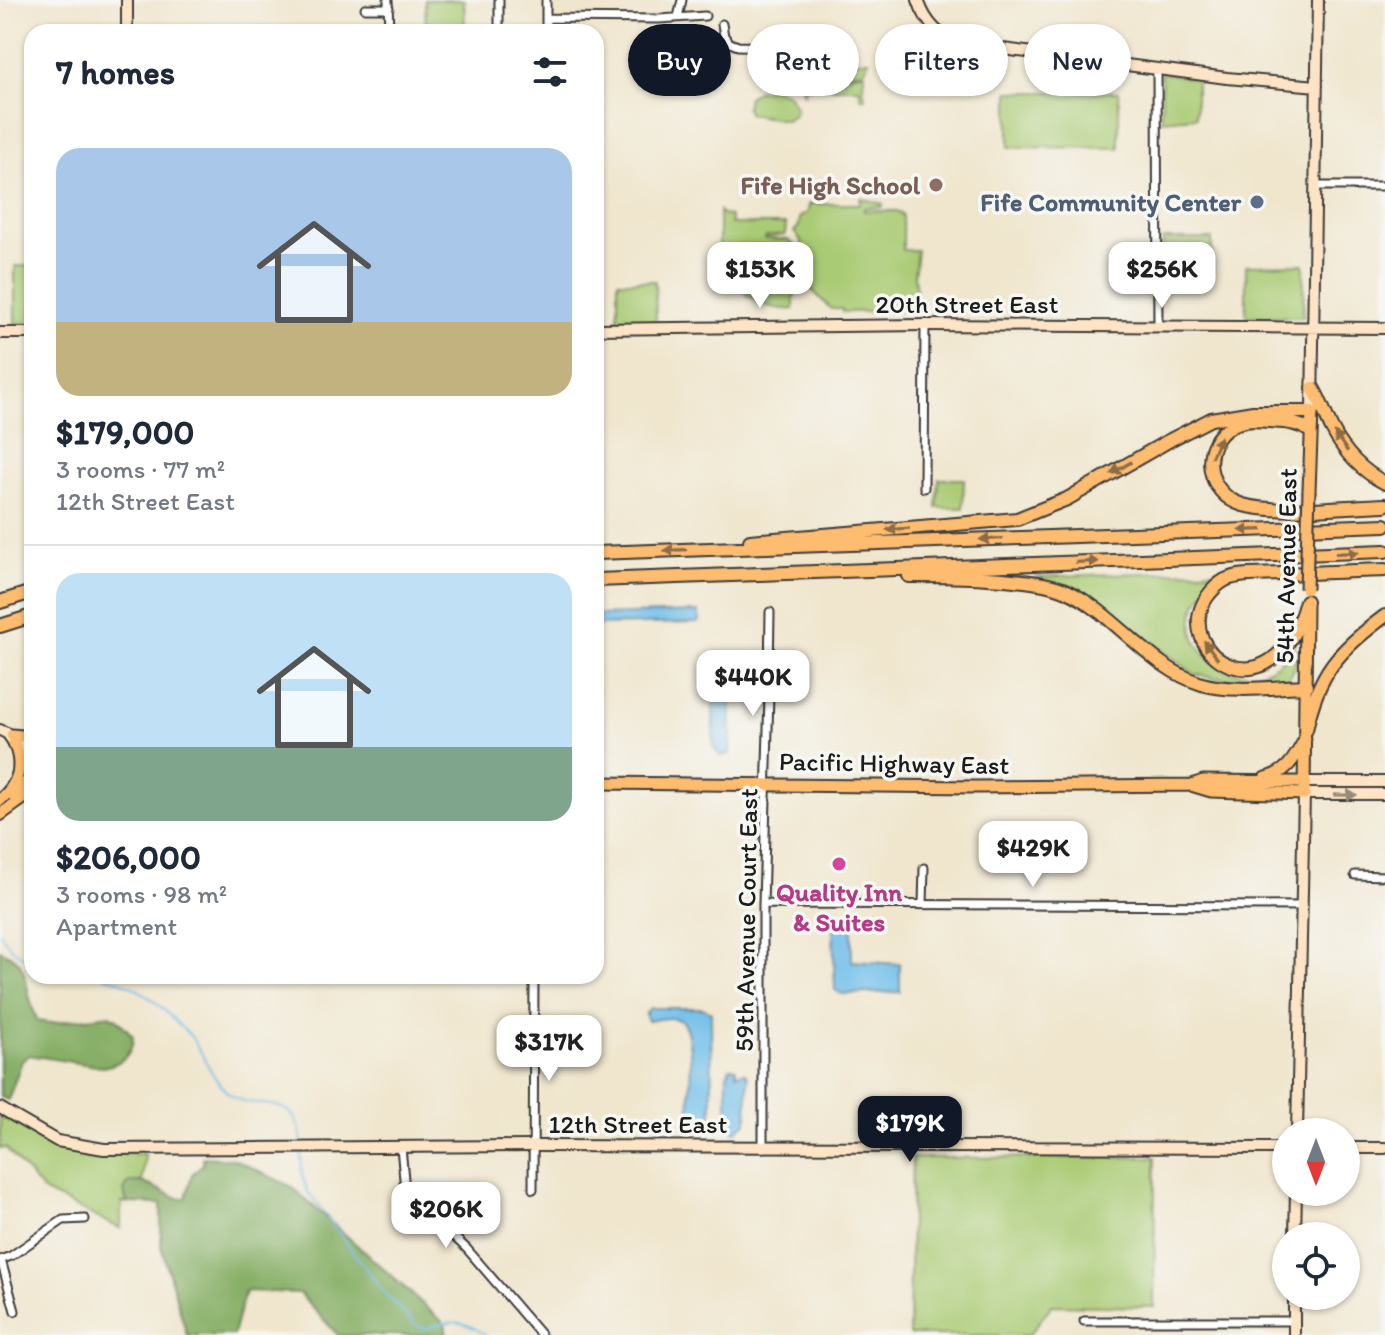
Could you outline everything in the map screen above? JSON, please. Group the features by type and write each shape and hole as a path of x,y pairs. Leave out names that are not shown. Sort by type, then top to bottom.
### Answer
{"highway":[{"path":"1313,388 1331,427 1350,455 1385,483"},
{"path":"704,549 758,539 1017,519 1067,499 1211,419 1253,412 1312,412"},
{"path":"1310,431 1292,422 1262,420 1243,421 1228,429 1216,441 1210,455 1210,472 1217,488 1234,502 1264,508 1385,505"},
{"path":"604,553 1385,525"},
{"path":"604,580 1385,551"},
{"path":"1306,595 1290,640 1279,656 1263,666 1241,668 1224,663 1208,648 1201,634 1199,619 1202,606 1213,589 1225,580 1255,575 1385,570"},
{"path":"785,572 933,576 1055,586 1091,605 1160,661 1188,679 1223,687 1306,686"},
{"path":"0,602 24,594"},
{"path":"1306,734 1317,688 1326,670 1346,646 1385,616"},
{"path":"0,626 24,618"}],"main road":[{"path":"127,0 127,24"},
{"path":"918,0 936,30 949,39 975,46 1317,86"},
{"name":"54th Avenue East","path":"1297,1118 1306,595 1315,328 1318,0"},
{"name":"20th Street East","path":"604,329 925,325 1385,328"},
{"path":"0,333 24,333"},
{"path":"1247,781 1282,772 1291,763 1306,734"},
{"path":"8,735 24,750"},
{"path":"0,800 20,772 20,759 8,735"},
{"name":"Pacific Highway East","path":"1191,785 1203,781 1247,781 1385,794"},
{"name":"Pacific Highway East","path":"604,783 976,787 1191,785 1211,791 1385,782"},
{"path":"0,800 24,784"},
{"path":"0,815 24,798"},
{"name":"12th Street East","path":"0,1108 57,1141 87,1148 1272,1148"},
{"path":"1360,1148 1385,1148"},
{"path":"1294,1310 1294,1335"}],"street":[{"path":"499,0 499,24"},
{"path":"546,0 546,24"},
{"path":"678,17 682,0"},
{"path":"365,8 389,4"},
{"path":"546,18 659,19 705,16"},
{"path":"1157,69 1158,327"},
{"path":"1315,186 1385,186"},
{"path":"924,488 925,325"},
{"path":"769,675 770,612"},
{"name":"59th Avenue Court East","path":"763,1146 769,694"},
{"path":"923,904 924,868"},
{"path":"1355,875 1385,876"},
{"path":"764,904 1303,906"},
{"path":"533,1189 534,984"},
{"path":"401,1147 405,1190 467,1249 541,1335"},
{"path":"15,1311 0,1260 63,1220 85,1219"},
{"path":"1084,1321 1294,1321"}],"green space":[{"path":"425,0 464,0 465,24 426,24"},
{"path":"859,60 869,60 864,71 859,71"},
{"path":"1161,72 1196,79 1196,117 1162,120"},
{"path":"859,73 865,73 865,98 860,98"},
{"path":"1009,92 1024,92 1024,96 1119,96 1119,148 1009,147"},
{"path":"790,96 796,108 795,114 786,120 749,114 746,108 748,97"},
{"path":"860,198 883,204 882,207 864,208 864,211 897,211 903,216 903,250 917,250 914,276 918,306 911,311 842,312 842,309 831,309 802,280 802,242 794,232 799,226 800,217 808,212 809,204 860,204"},
{"path":"719,211 722,215 730,216 731,224 786,224 785,235 765,239 788,240 794,245 794,268 799,269 799,289 794,290 794,309 764,305 747,295 729,271 719,273"},
{"path":"1163,239 1212,239 1212,271 1163,272"},
{"path":"1304,264 1303,317 1246,316 1246,265"},
{"path":"15,266 24,266 24,323 15,323"},
{"path":"618,281 655,281 656,321 618,321"},
{"path":"939,479 964,479 963,508 937,508"},
{"path":"1223,570 1224,575 1201,597 1193,618 1195,637 1204,653 1219,666 1238,673 1258,673 1277,664 1294,645 1295,666 1287,679 1214,678 1194,674 1094,598 1070,586 1034,577"},
{"path":"0,950 21,965 24,984 27,984 38,1021 50,1023 109,1015 133,1036 128,1053 115,1064 103,1067 29,1055 22,1061 8,1100 0,1097"},
{"path":"0,1115 68,1151 145,1154 142,1182 129,1182 124,1191 127,1203 121,1203 121,1229 44,1192 6,1148 0,1148"},
{"path":"203,1157 234,1159 292,1187 445,1324 447,1335 338,1335 299,1293 245,1291 233,1335 187,1335 161,1246 161,1204 127,1203 124,1191 129,1182 142,1182 180,1199 186,1198 192,1174 203,1164"},
{"path":"1155,1157 1154,1307 1052,1305 1029,1335 909,1335 912,1158"}],"water":[{"path":"698,612 700,619 697,623 604,625 604,615"},
{"path":"731,698 730,754 720,756 713,746 713,700"},
{"path":"842,924 850,926 852,930 852,961 900,964 900,992 842,994 835,990 833,928"},
{"path":"650,1008 702,1008 711,1012 710,1122 693,1123 690,1118 690,1049 685,1025 672,1018 648,1021 645,1014"},
{"path":"730,1067 736,1068 736,1074 744,1072 748,1076 747,1122 735,1132 727,1123 727,1075"}],"waterway":[{"path":"0,933 12,949 24,957"},
{"path":"126,984 145,994 191,1036 225,1090 236,1098 283,1108 292,1114 302,1144"},
{"path":"301,1150 302,1174 307,1190 384,1293 413,1323 423,1329 456,1322 486,1335"}],"place":[{"name":"Fife High School","path":"936,185"},
{"name":"Fife Community Center","path":"1257,202"},
{"name":"Quality Inn & Suites","path":"839,864"}]}
